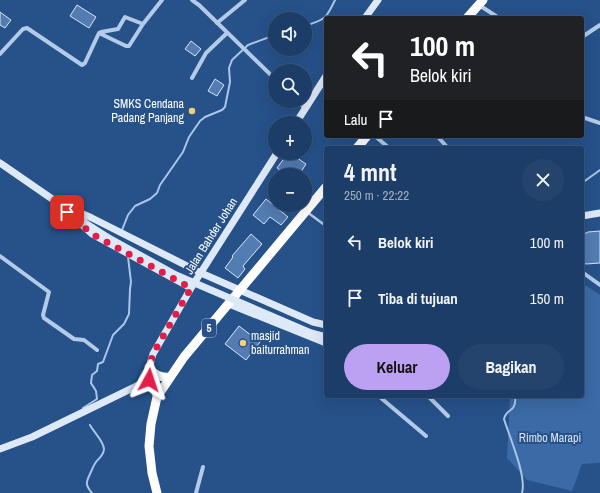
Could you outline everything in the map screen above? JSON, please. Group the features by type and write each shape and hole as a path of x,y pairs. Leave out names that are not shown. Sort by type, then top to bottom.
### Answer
{"highway":[{"path":"469,16 481,2"},
{"path":"359,146 365,138"},
{"name":"5","path":"312,205 324,190"},
{"name":"5","path":"158,493 152,473 149,446 151,424 157,397 184,357 306,212"},
{"path":"149,367 159,376 170,377"}],"main road":[{"path":"369,16 378,0"},
{"path":"312,97 324,79"},
{"path":"300,116 305,108"},
{"name":"Jalan Bahder Johan","path":"157,397 149,380 149,367 153,354 191,288 273,160"},
{"path":"0,163 70,211 176,275 324,337"},
{"path":"70,211 92,218 201,273 313,322 324,325"},
{"path":"70,211 92,234 191,288"},
{"path":"584,216 600,213"},
{"path":"108,235 175,271 324,332"},
{"path":"229,304 324,342"},
{"path":"0,449 32,437 149,380"}],"street":[{"path":"99,33 129,46 143,24 162,0"},
{"path":"192,0 199,5 268,72"},
{"path":"217,23 245,0"},
{"path":"481,2 497,16"},
{"path":"99,33 118,29 125,17 143,24"},
{"path":"584,36 600,25"},
{"path":"0,54 23,29 27,28 82,65 85,63 99,33"},
{"path":"192,78 206,53 227,33"},
{"path":"584,118 600,123"},
{"path":"377,138 386,146"},
{"path":"439,138 446,146"},
{"path":"0,256 49,292 43,315 44,318 74,338 84,340 97,350"},
{"path":"584,273 600,285"},
{"path":"381,398 426,436"},
{"path":"430,398 448,416"},
{"path":"196,493 203,467"}],"lane":[{"path":"308,212 324,224"}],"green space":[{"name":"Rimbo Marapi","path":"584,284 600,295 600,463 582,464 572,491 527,480 507,458 510,398 584,398"}],"building":[{"path":"77,5 96,17 89,28 70,16"},
{"path":"0,12 11,20 5,28 0,25"},
{"path":"191,41 201,49 195,56 185,49"},
{"path":"215,79 224,85 217,96 208,91"},
{"path":"283,160 300,160 306,164 303,168 277,168"},
{"path":"266,199 268,201 268,212 282,212 288,217 281,225 270,217 264,224 253,215"},
{"path":"600,231 600,263 584,263 584,234 588,232"},
{"path":"251,234 262,244 243,266 245,269 238,278 225,268 233,257 232,256"},
{"name":"masjid baiturrahman","path":"239,326 260,342 246,360 225,344"}],"waterway":[{"path":"326,16 335,0"},
{"path":"312,24 324,18"},
{"path":"122,230 128,215 135,206 150,199 157,193 160,185 183,152 189,137 200,121 225,107 230,82 229,68 232,60 248,45 268,38"},
{"path":"584,182 600,170"},
{"path":"83,408 97,399 96,391 91,383 92,375 97,371 98,364 103,362 113,335 124,324 129,314 131,282 128,257"},
{"path":"515,398 513,408 507,413 504,419 520,467 523,486 522,493"},
{"path":"90,425 104,446 104,451 94,465 87,481 87,486 92,493"}],"place":[{"name":"SMKS Cendana Padang Panjang","path":"192,111"},
{"name":"masjid baiturrahman","path":"243,343"}],"route":[{"path":"67,212 92,234 191,288 153,354 148,371 149,380"}]}
